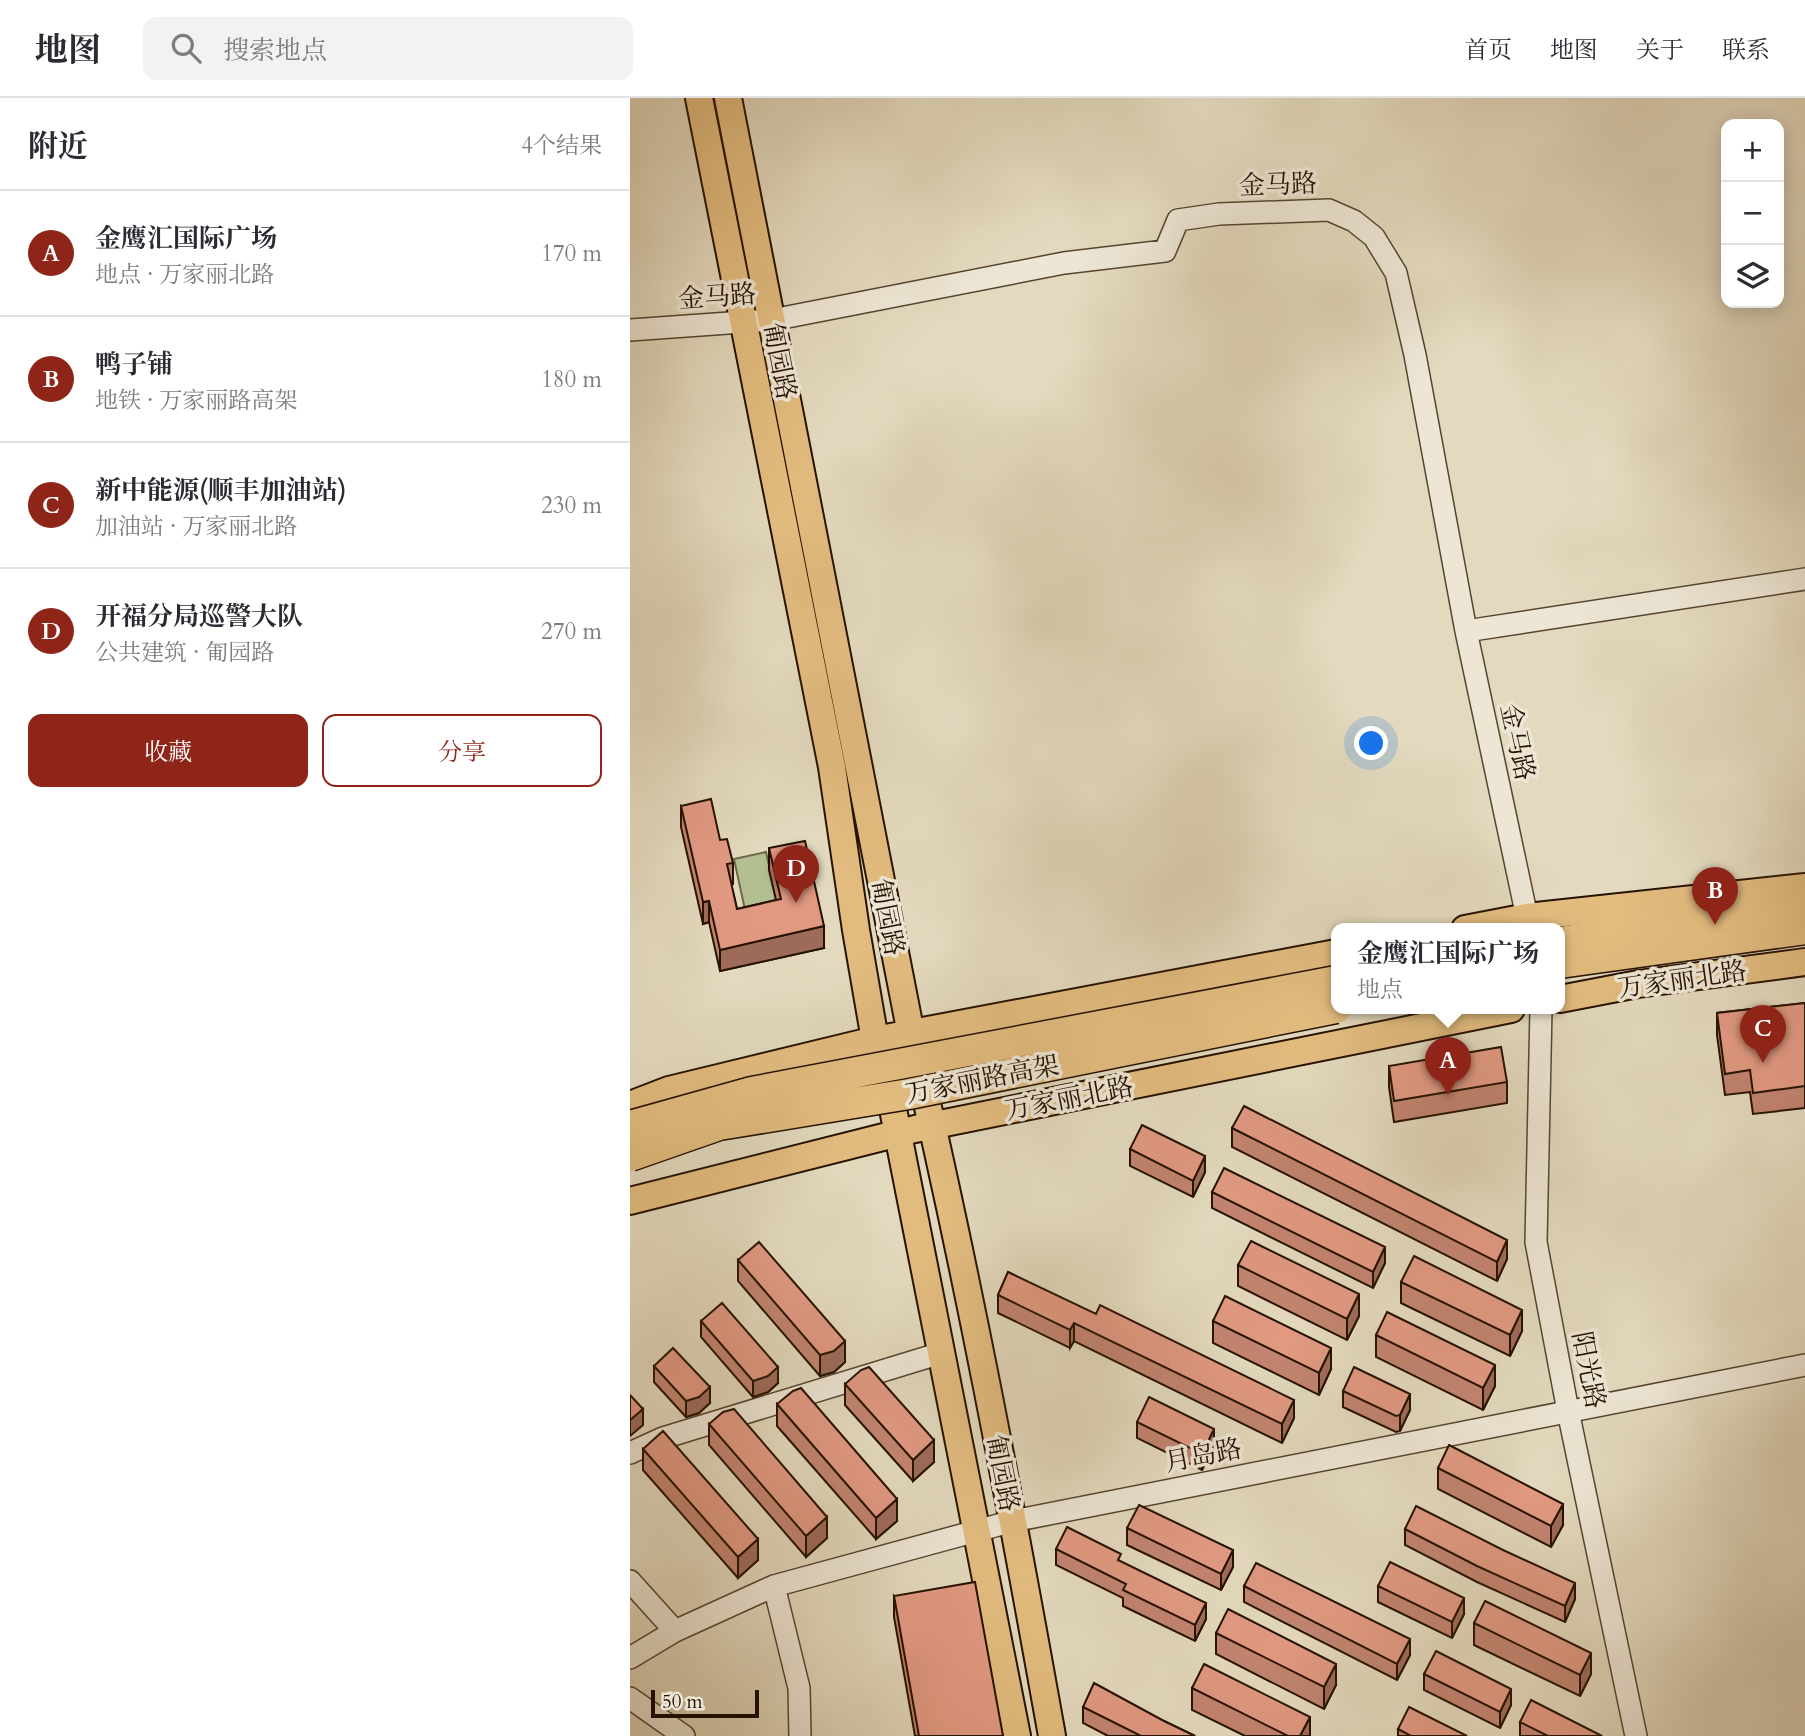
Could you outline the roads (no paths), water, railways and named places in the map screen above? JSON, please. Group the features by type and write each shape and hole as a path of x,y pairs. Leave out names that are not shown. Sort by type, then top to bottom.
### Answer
{"highway":[{"path":"1565,941 1805,905"},
{"path":"1565,962 1805,929"},
{"name":"万家丽路高架","path":"630,1126 752,1093 1331,982"},
{"name":"万家丽路高架","path":"630,1156 719,1125 909,1094 1331,1009"}],"main road":[{"name":"匍园路","path":"699,98 832,767 875,1040 897,1134 1017,1736"},
{"name":"匍园路","path":"728,98 911,1034 933,1126 1013,1521 1052,1736"},
{"path":"1496,923 1527,917 1805,887"},
{"path":"630,1105 669,1090 875,1040 1331,954"},
{"name":"万家丽北路","path":"1565,998 1638,984 1805,962"},
{"name":"万家丽北路","path":"630,1201 933,1126 1486,1014"}],"street":[{"name":"金马路","path":"630,330 772,320 1064,262 1165,251 1178,220 1219,214 1329,210 1354,221 1374,237 1396,273 1415,355 1466,631 1527,917"},
{"path":"1466,631 1805,579"},
{"name":"阳光路","path":"1541,1014 1535,1242 1567,1410 1636,1736"},
{"path":"630,1453 663,1438 940,1353"},
{"name":"月岛路","path":"630,1658 675,1631 774,1586 1013,1521 1805,1365"},
{"path":"630,1581 675,1631"},
{"path":"774,1586 799,1688 800,1736"},
{"path":"630,1698 684,1736"}],"place":[{"name":"开福分局巡警大队","path":"796,903"},
{"name":"鸭子铺","path":"1715,925"},
{"name":"新中能源(顺丰加油站)","path":"1763,1063"},
{"name":"金鹰汇国际广场","path":"1448,1095"}]}
